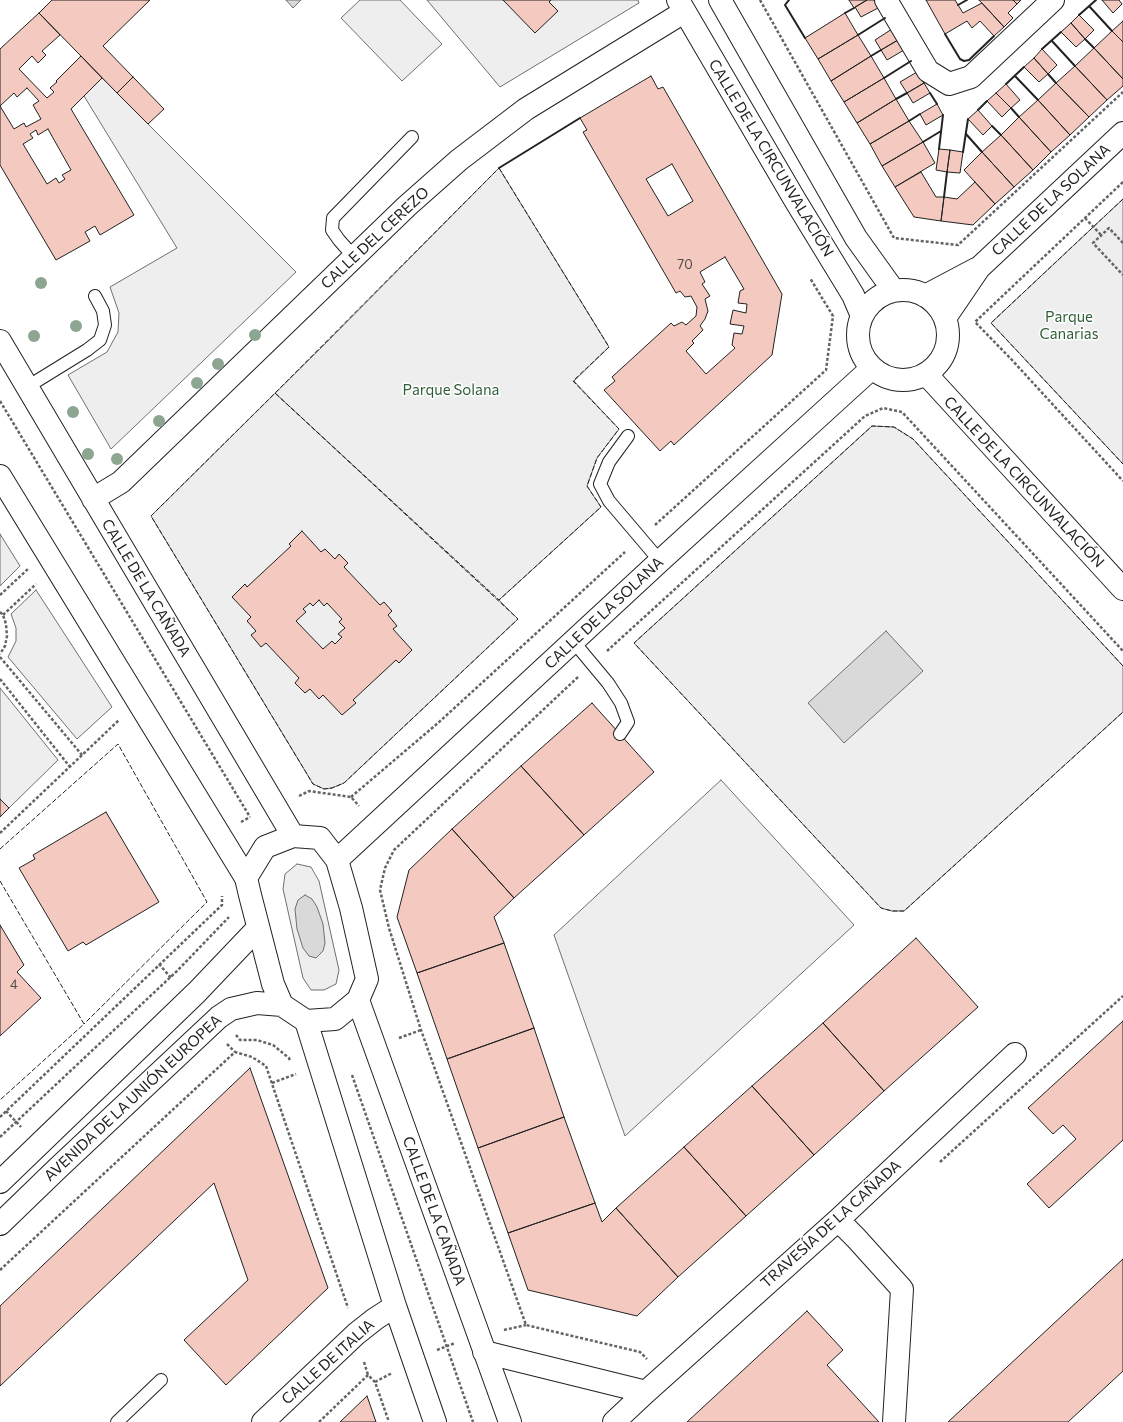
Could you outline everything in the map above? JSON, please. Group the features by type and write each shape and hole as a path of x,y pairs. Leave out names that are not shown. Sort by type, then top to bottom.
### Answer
{"street":[{"path":"886,0 928,71 949,84 971,77 1053,0"},
{"path":"727,2 856,238 894,291"},
{"name":"CALLE DEL CEREZO","path":"93,500 121,482 407,206 459,160 520,114 681,6"},
{"name":"CALLE DE LA CIRCUNVALACIÓN","path":"681,6 852,295 862,316"},
{"name":"CALLE DE LA SOLANA","path":"945,318 979,268 1123,133"},
{"name":"CALLE DE LA SOLANA","path":"925,296 979,268"},
{"path":"910,290 925,296 937,305 945,318 948,334 946,349 938,364 926,374 908,380 888,378 872,368 861,353 858,334 862,316 870,305 881,296 894,291 910,290"},
{"name":"CALLE DE LA CAÑADA","path":"0,341 293,836"},
{"name":"CALLE DE LA SOLANA","path":"338,860 573,641 872,368"},
{"name":"CALLE DE LA CIRCUNVALACIÓN","path":"926,374 1123,589"},
{"path":"0,476 248,887 273,984 282,1006 306,1021 335,1020 358,1000 367,979 351,908 338,860 320,838 293,836 266,847 248,887"},
{"name":"AVENIDA DE LA UNIÓN EUROPEA","path":"0,1182 197,992 258,928"},
{"name":"CALLE DE LA CAÑADA","path":"358,1000 510,1422"},
{"name":"AVENIDA DE LA UNIÓN EUROPEA","path":"0,1224 219,1016 231,1009 257,1003 282,1006"},
{"path":"306,1021 395,1306 435,1422"},
{"name":"TRAVESÍA DE LA CAÑADA","path":"614,1422 838,1220 1014,1054"},
{"path":"838,1220 902,1289 894,1422"},
{"name":"CALLE DE ITALIA","path":"263,1422 356,1334 395,1306"},
{"path":"482,1344 646,1392"}],"lane":[{"path":"354,257 332,230 333,218 412,138"},
{"path":"27,387 87,350 100,340 105,326 103,311 95,296"},
{"path":"628,436 609,462 600,484 608,501 660,561"},
{"path":"573,641 608,683 621,703 628,722 620,734"},
{"path":"116,1422 160,1380"}],"path":[{"path":"760,0 894,238 958,245 1123,92"},
{"path":"1123,182 974,322 1012,360 1123,481"},
{"path":"1084,218 1101,235"},
{"path":"1123,243 1109,228 1093,243 1123,275"},
{"path":"351,797 438,723 826,370 833,316 807,273"},
{"path":"0,401 250,817"},
{"path":"526,1325 421,1030 389,928 380,890 385,868 394,850 593,664 866,416 883,408 902,412 1123,651"},
{"path":"0,595 31,566"},
{"path":"0,654 5,646 7,636 6,624 1,613 40,581"},
{"path":"0,657 82,755"},
{"path":"0,679 70,767"},
{"path":"0,833 124,715"},
{"path":"0,1137 178,971 207,939 248,887"},
{"path":"0,1117 222,905 222,893"},
{"path":"938,1164 1123,996"},
{"path":"219,1016 240,1040 257,1040 273,1045 289,1058 290,1064"},
{"path":"375,1047 421,1030"},
{"path":"0,1270 234,1052 252,1057 266,1066 341,1286 368,1375 375,1382 389,1422"},
{"path":"272,1083 319,1065"},
{"path":"292,1069 296,1082"},
{"path":"351,1072 473,1422"},
{"path":"375,1382 414,1360 446,1346 482,1344 526,1325 640,1352 664,1376"},
{"path":"319,1422 368,1375"}],"green space":[{"path":"360,0 400,0 442,44 402,81 341,18"},
{"path":"427,0 638,0 639,3 500,87"},
{"path":"102,78 296,272 111,449 68,375 107,352 118,332 119,313 110,287 177,248 84,96"},
{"name":"Parque Solana","path":"499,168 609,347 574,381 619,429 597,458 587,486 601,507 499,600 518,619 344,783 332,788 324,789 313,784 151,516 327,342"},
{"name":"Parque Canarias","path":"1123,199 1123,464 991,323"},
{"path":"872,426 894,427 913,439 1123,666 1123,712 904,911 892,911 881,908 634,643"},
{"path":"0,534 20,566 0,586"},
{"path":"36,590 112,707 77,739 8,657 16,641 16,628 11,614"},
{"path":"0,688 58,760 9,808 0,799"},
{"path":"721,780 854,925 625,1136 554,935"},
{"path":"297,864 311,867 319,881 339,970 336,984 324,990 311,990 303,978 283,889 285,874"}],"shaded area":[{"path":"286,0 301,0 293,8"},
{"path":"886,631 923,671 844,743 808,703"},
{"path":"305,895 312,899 317,907 323,924 325,943 323,951 316,958 309,956 303,948 297,929 295,909 298,900"}],"building":[{"path":"52,0 150,0 103,46 133,77 117,93 39,13"},
{"path":"503,0 551,0 549,2 558,11 535,33"},
{"path":"849,0 867,0 854,8"},
{"path":"867,0 874,0 878,8 861,17 855,7"},
{"path":"926,0 955,0 963,13 982,3 1004,27 994,36 980,21 972,28 967,21 945,34"},
{"path":"979,0 1013,0 1017,4 1008,13 1013,18 1004,27"},
{"path":"1013,0 1021,0 1017,4"},
{"path":"1102,0 1119,0 1122,4 1113,13"},
{"path":"39,13 60,35 42,51 46,55 38,63 32,56 19,69 47,98 54,92 50,88 81,56 102,78 71,109 134,215 100,235 95,226 85,232 90,241 56,260 0,165 0,106 0,49","holes":["27,88 39,101 33,105 41,119 26,127 24,123 14,129 0,106 14,93 17,97","48,129 71,170 62,175 65,179 59,183 56,178 47,184 23,144 33,138 30,134 36,130 38,135"]},
{"path":"845,13 858,35 818,59 805,38"},
{"path":"1079,15 1094,30 1085,39 1071,23"},
{"path":"1123,21 1123,42 1112,31"},
{"path":"1071,23 1085,39 1076,47 1061,32"},
{"path":"892,29 898,40 881,50 875,40"},
{"path":"1112,31 1123,42 1123,79 1094,48"},
{"path":"858,35 871,56 831,81 818,59"},
{"path":"898,40 904,50 887,60 881,50"},
{"path":"1094,48 1123,79 1123,86 1107,100 1075,66"},
{"path":"1042,49 1057,65 1048,74 1034,58"},
{"path":"871,56 884,78 844,102 831,81"},
{"path":"1034,58 1048,74 1039,82 1024,67"},
{"path":"1075,66 1107,100 1089,117 1056,83"},
{"path":"917,72 924,83 907,93 900,82"},
{"path":"651,76 658,89 663,87 782,294 772,355 674,445 671,441 660,451 604,390 615,381 612,377 671,323 674,326 682,322 686,325 696,316 697,307 691,296 685,297 680,291 676,293 583,132 587,130 580,118","holes":["672,164 693,201 668,216 646,179","725,257 744,289 740,291 738,303 747,304 746,313 733,310 730,324 744,326 742,334 734,333 732,345 735,348 706,374 686,351 694,343 692,341 703,330 700,326 708,311 705,299 710,296 702,284 705,282 700,272"]},
{"path":"133,77 164,109 148,124 117,93"},
{"path":"884,78 896,99 857,123 844,102"},
{"path":"924,83 930,93 913,103 907,93"},
{"path":"1056,83 1089,117 1070,135 1038,100"},
{"path":"1006,84 1020,100 1011,108 996,93"},
{"path":"996,93 1011,108 1002,117 987,101"},
{"path":"896,99 909,121 870,144 857,123"},
{"path":"1038,100 1070,135 1051,152 1019,117"},
{"path":"937,104 943,115 926,125 920,114"},
{"path":"978,110 992,126 983,135 968,119"},
{"path":"1019,117 1051,152 1033,170 1001,135"},
{"path":"909,121 923,142 882,166 870,144"},
{"path":"1001,135 1033,170 1014,187 982,152"},
{"path":"923,142 935,163 895,187 882,166"},
{"path":"939,149 950,150 947,172 936,170"},
{"path":"950,150 963,152 960,173 947,172"},
{"path":"982,152 1014,187 995,204 964,170"},
{"path":"921,172 936,197 944,197 941,221 914,217 895,187"},
{"path":"975,182 995,204 973,225 941,221 944,197 957,199"},
{"path":"302,531 321,552 325,549 335,559 339,554 348,563 344,567 380,605 384,602 392,611 388,615 397,626 393,629 412,650 399,663 396,660 353,700 356,703 342,715 323,695 319,699 310,689 305,693 295,683 299,678 266,643 261,647 251,635 256,631 247,621 251,617 232,597 245,584 247,587 291,546 289,544","holes":["319,600 324,606 327,603 342,619 339,622 345,628 338,634 342,637 335,644 332,641 323,649 296,621 306,612 303,609 310,603 313,606"]},
{"path":"592,703 654,772 584,835 521,766"},
{"path":"521,766 584,835 514,898 452,829"},
{"path":"0,799 9,808 0,817"},
{"path":"106,812 159,902 86,945 83,942 68,951 19,868 35,859 33,855"},
{"path":"452,829 514,898 494,917 504,943 417,973 397,917 409,870"},
{"path":"0,925 24,965 17,972 41,998 0,1036"},
{"path":"916,938 978,1007 884,1091 823,1023"},
{"path":"504,943 534,1028 447,1059 417,973"},
{"path":"1123,1021 1123,1140 1049,1208 1027,1184 1076,1139 1063,1125 1053,1134 1028,1108"},
{"path":"823,1023 884,1091 814,1155 752,1086"},
{"path":"534,1028 564,1117 478,1148 447,1059"},
{"path":"250,1068 328,1288 226,1385 184,1340 248,1280 214,1183 0,1386 0,1306"},
{"path":"752,1086 814,1155 746,1216 684,1147"},
{"path":"564,1117 595,1203 508,1233 478,1148"},
{"path":"684,1147 746,1216 678,1277 616,1208"},
{"path":"595,1203 602,1222 616,1208 678,1277 637,1316 528,1290 508,1233"},
{"path":"1123,1259 1123,1371 1068,1422 948,1422"},
{"path":"807,1311 843,1350 827,1365 879,1422 687,1422"},
{"path":"367,1396 376,1422 340,1422"}],"fence":[{"path":"499,168 609,347 573,381 619,429 597,458 587,486 601,507 499,600 275,393 499,168"},
{"path":"1123,199 991,323 1123,464"},
{"path":"275,393 518,619 344,783 332,788 324,789 313,784 151,516 275,393"},
{"path":"1123,666 913,439 894,427 872,426 634,643 881,908 892,911 904,911 1123,712"},
{"path":"0,849 118,744 207,902 84,1024"},
{"path":"0,881 84,1024 0,1100"}],"wall":[{"path":"789,0 785,5 805,38"},
{"path":"958,5 967,0"},
{"path":"1079,15 1096,0"},
{"path":"1089,6 1112,31"},
{"path":"845,13 854,8"},
{"path":"858,35 885,18"},
{"path":"1042,49 1061,32"},
{"path":"945,34 960,59 964,61 969,60 994,36"},
{"path":"1085,39 1094,48"},
{"path":"1052,41 1075,66"},
{"path":"871,56 881,50"},
{"path":"884,78 911,61"},
{"path":"1006,84 1024,67"},
{"path":"1048,74 1056,83"},
{"path":"1015,76 1038,100"},
{"path":"896,99 907,93"},
{"path":"930,93 937,104"},
{"path":"978,110 987,101"},
{"path":"1011,108 1019,117"},
{"path":"909,121 920,114"},
{"path":"939,149 943,115"},
{"path":"499,168 580,118"},
{"path":"963,152 968,119"},
{"path":"992,126 1001,135"},
{"path":"923,142 941,131"},
{"path":"966,134 982,152"},
{"path":"944,197 947,172"}]}
